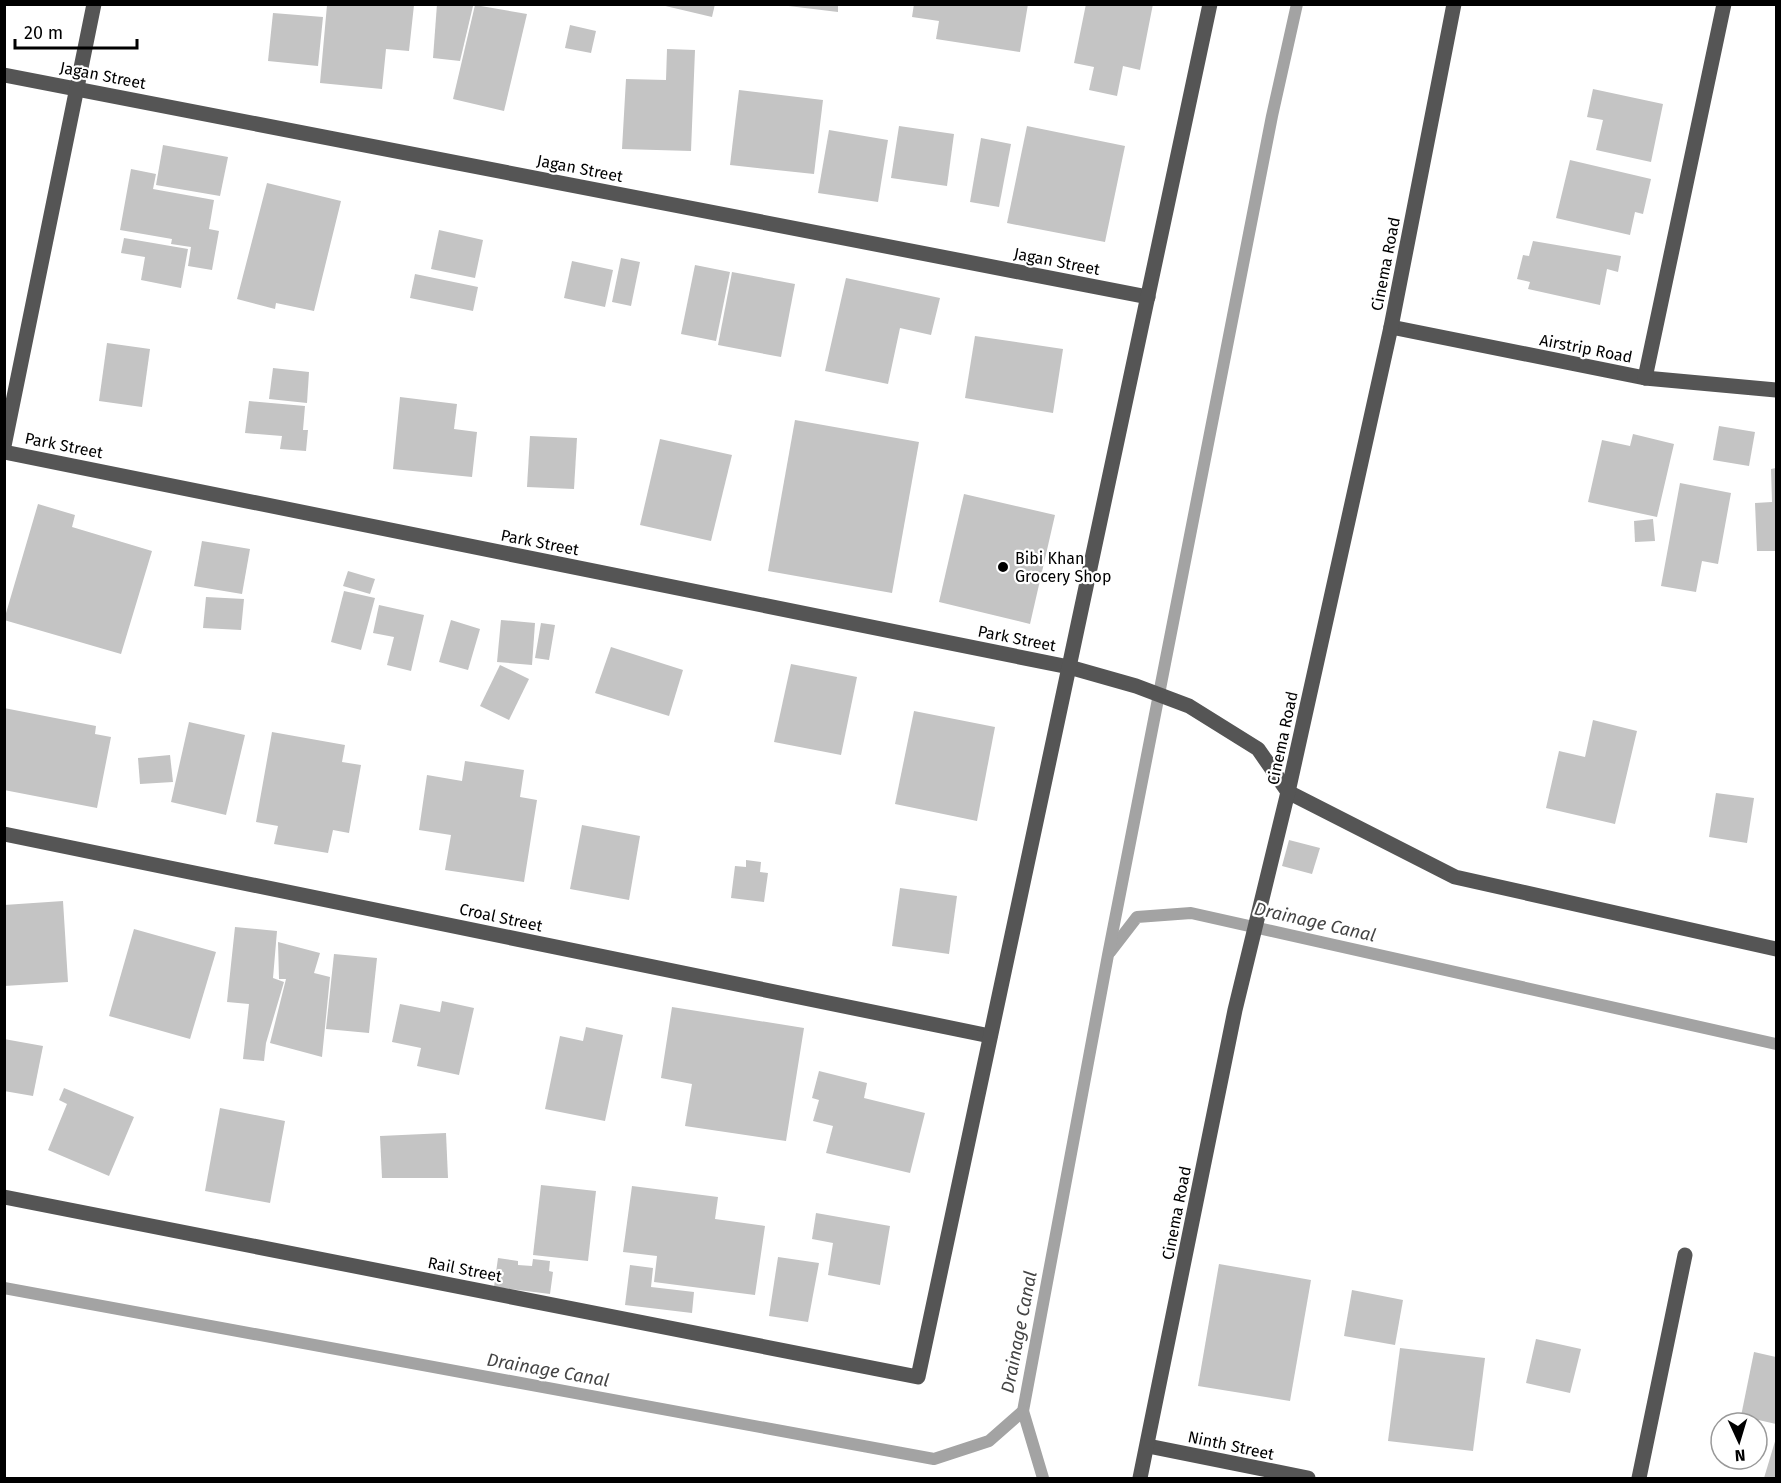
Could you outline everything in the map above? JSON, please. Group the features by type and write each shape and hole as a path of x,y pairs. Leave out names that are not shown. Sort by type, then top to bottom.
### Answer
{"street":[{"path":"4,446 94,4"},
{"path":"990,1036 1210,4"},
{"name":"Cinema Road","path":"1140,1479 1235,1010 1288,792 1391,327 1454,4"},
{"path":"1645,378 1724,4"},
{"name":"Jagan Street","path":"4,75 1148,297"},
{"name":"Airstrip Road","path":"1391,327 1645,378 1776,390"},
{"name":"Park Street","path":"4,452 1069,667 1136,686 1189,706 1258,748 1288,792"},
{"path":"1288,792 1455,877 1776,949"},
{"name":"Croal Street","path":"4,834 990,1036"},
{"name":"Rail Street","path":"4,1197 918,1377 990,1036"},
{"path":"1639,1479 1685,1255"},
{"name":"Ninth Street","path":"1148,1446 1308,1479"}],"building":[{"path":"437,4 473,6 460,61 433,58"},
{"path":"657,4 715,4 712,17"},
{"path":"772,4 838,4 838,12"},
{"path":"914,4 1028,4 1020,52 936,39 939,21 912,17"},
{"path":"1086,4 1153,4 1140,70 1123,66 1117,96 1089,90 1094,67 1074,63"},
{"path":"327,5 414,5 409,51 386,49 382,89 320,83"},
{"path":"475,5 527,14 504,111 453,99"},
{"path":"273,13 323,17 318,66 268,61"},
{"path":"570,25 596,31 591,53 565,48"},
{"path":"667,49 695,50 691,151 622,149 626,79 666,80"},
{"path":"1593,89 1663,104 1651,162 1596,150 1603,120 1587,117"},
{"path":"739,90 823,100 814,174 730,165"},
{"path":"899,126 954,134 947,186 891,178"},
{"path":"1027,126 1125,146 1105,242 1007,223"},
{"path":"829,130 888,140 878,202 818,193"},
{"path":"981,138 1011,144 999,207 970,202"},
{"path":"163,145 228,157 220,196 156,185"},
{"path":"1570,160 1651,179 1643,214 1635,212 1630,235 1556,218"},
{"path":"131,169 156,174 153,189 214,200 209,229 219,231 212,270 188,266 191,247 171,244 172,239 120,230"},
{"path":"267,183 341,201 314,311 276,303 275,309 237,299"},
{"path":"439,230 483,240 475,278 431,269"},
{"path":"124,238 188,249 181,288 141,280 145,257 121,253"},
{"path":"1533,241 1621,256 1618,272 1607,269 1600,305 1528,289 1530,282 1517,279 1523,255 1529,256"},
{"path":"621,258 640,262 631,306 612,302"},
{"path":"572,261 613,270 605,307 564,298"},
{"path":"695,265 730,272 716,341 681,334"},
{"path":"732,272 795,284 781,357 718,345"},
{"path":"415,274 478,287 473,311 410,298"},
{"path":"846,278 940,298 931,335 900,328 888,384 825,371"},
{"path":"975,336 1063,349 1053,413 965,398"},
{"path":"107,343 150,349 142,407 99,401"},
{"path":"273,368 309,372 307,403 269,399"},
{"path":"400,397 457,404 454,429 477,432 472,477 393,469"},
{"path":"249,401 305,406 303,430 308,430 306,451 280,449 282,436 245,433"},
{"path":"795,420 919,442 892,593 768,571"},
{"path":"1719,426 1755,432 1749,466 1713,460"},
{"path":"1633,434 1674,444 1657,517 1588,502 1602,440 1630,446"},
{"path":"530,436 577,438 574,489 527,487"},
{"path":"660,439 732,455 711,541 640,525"},
{"path":"1776,468 1776,551 1757,551 1755,503 1772,502 1771,469"},
{"path":"1680,483 1731,493 1718,564 1702,561 1696,592 1661,586"},
{"path":"964,494 1055,515 1030,624 939,602"},
{"path":"38,504 75,515 72,527 152,551 121,654 4,620"},
{"path":"1653,519 1655,541 1635,542 1634,521"},
{"path":"202,541 250,549 242,594 194,586"},
{"path":"348,571 375,579 370,594 343,586"},
{"path":"344,591 375,598 361,650 331,642"},
{"path":"206,597 244,599 241,630 203,628"},
{"path":"379,605 424,615 411,671 387,665 394,637 373,633"},
{"path":"451,620 480,629 468,670 439,662"},
{"path":"501,620 535,623 532,665 497,662"},
{"path":"541,623 555,625 549,660 535,658"},
{"path":"611,647 683,670 669,716 595,693"},
{"path":"791,664 857,677 841,755 774,742"},
{"path":"500,665 529,679 509,720 480,706"},
{"path":"4,708 96,726 95,734 111,737 97,808 4,790"},
{"path":"914,711 995,727 977,821 895,804"},
{"path":"1593,720 1637,731 1615,824 1546,808 1559,751 1585,757"},
{"path":"189,722 245,735 226,815 171,802"},
{"path":"272,732 345,745 342,762 361,765 349,833 333,830 328,853 274,844 278,826 256,822"},
{"path":"170,755 173,782 140,784 138,758"},
{"path":"465,761 524,770 520,797 537,800 524,882 445,870 451,835 419,830 427,775 462,781"},
{"path":"1716,793 1754,798 1747,843 1709,837"},
{"path":"582,825 640,836 629,900 570,889"},
{"path":"1289,840 1320,848 1312,874 1282,866"},
{"path":"746,860 761,862 760,872 768,873 764,902 731,898 735,866 746,867"},
{"path":"900,888 957,896 949,954 892,946"},
{"path":"63,901 68,982 4,986 4,905"},
{"path":"235,927 277,931 273,978 284,982 266,1043 264,1061 243,1059 249,1004 227,1002"},
{"path":"134,929 216,952 190,1039 109,1016"},
{"path":"278,942 320,953 314,973 330,977 322,1057 270,1043 286,979 279,979"},
{"path":"334,954 377,958 369,1033 326,1029"},
{"path":"442,1001 474,1008 459,1075 417,1066 421,1048 392,1042 400,1004 440,1012"},
{"path":"672,1007 804,1028 786,1141 685,1126 692,1084 661,1078"},
{"path":"586,1027 623,1035 605,1121 545,1109 560,1036 583,1041"},
{"path":"4,1039 43,1046 33,1096 4,1091"},
{"path":"819,1071 867,1083 864,1098 925,1113 910,1173 826,1153 833,1126 813,1121 819,1100 812,1098"},
{"path":"64,1088 134,1117 109,1176 48,1150 67,1104 59,1100"},
{"path":"220,1108 285,1121 270,1203 205,1191"},
{"path":"446,1133 448,1178 382,1178 380,1136"},
{"path":"541,1185 596,1191 588,1261 533,1255"},
{"path":"632,1186 718,1197 715,1219 765,1226 755,1295 654,1282 657,1256 623,1252"},
{"path":"816,1213 890,1226 880,1285 828,1275 833,1243 812,1239"},
{"path":"778,1257 819,1263 808,1322 769,1316"},
{"path":"498,1258 518,1261 518,1265 532,1266 533,1259 550,1261 549,1271 553,1272 550,1294 494,1287"},
{"path":"1219,1264 1311,1280 1290,1401 1198,1386"},
{"path":"630,1265 653,1268 651,1287 694,1292 692,1313 625,1305"},
{"path":"1352,1290 1403,1300 1395,1345 1344,1336"},
{"path":"1536,1339 1581,1349 1570,1393 1526,1383"},
{"path":"1400,1348 1485,1358 1473,1451 1388,1441"},
{"path":"1754,1352 1776,1357 1776,1424 1769,1422 1769,1411 1742,1411"},
{"path":"1776,1438 1776,1478 1764,1478 1766,1471 1769,1471 1769,1461"}],"waterway":[{"name":"Drainage Canal","path":"4,1288 934,1459 989,1441 1023,1411 1108,955 1272,116 1297,4"},
{"name":"Drainage Canal","path":"1110,952 1137,917 1191,913 1776,1044"},
{"path":"1023,1411 1043,1478"}],"place":[{"name":"Bibi Khan Grocery Shop","path":"1003,567"}]}
